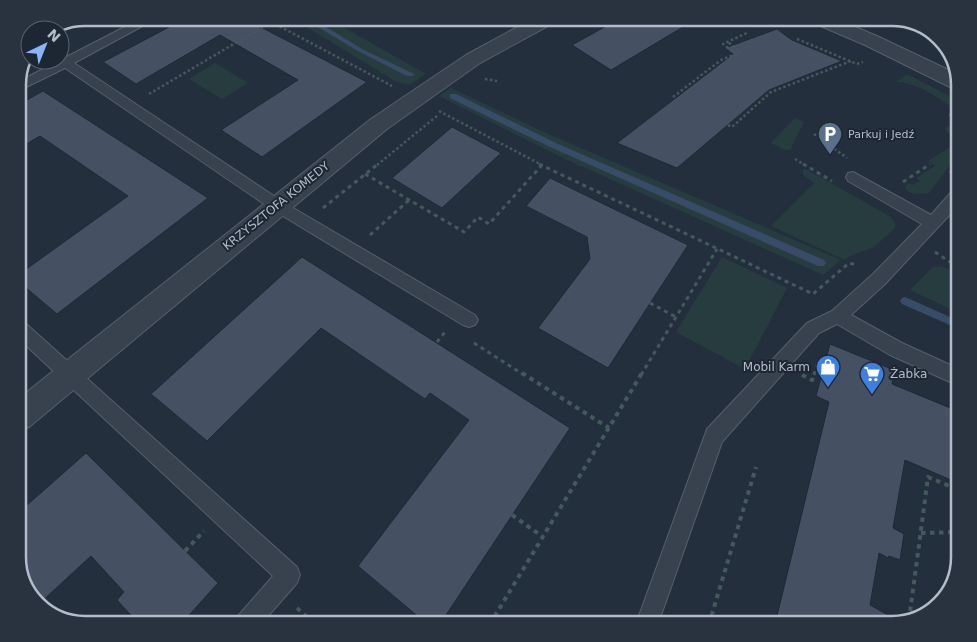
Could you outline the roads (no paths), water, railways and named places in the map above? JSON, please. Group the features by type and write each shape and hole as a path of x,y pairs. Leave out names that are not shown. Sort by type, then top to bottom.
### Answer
{"street":[{"name":"KRZYSZTOFA KOMEDY","path":"26,410 278,206 336,157 405,93 536,26"},
{"path":"835,26 872,41 950,79"}],"lane":[{"path":"70,61 138,26"},
{"path":"70,66 278,206 469,320"},
{"path":"26,83 52,70"},
{"path":"853,176 933,223"},
{"path":"650,616 714,436 813,328 838,316 879,279 933,223 951,207"},
{"path":"838,316 896,349 951,374"},
{"path":"26,334 288,575 253,616"}],"waterway":[{"path":"319,26 360,50 410,74"},
{"path":"453,96 553,145 821,263"},
{"path":"905,301 951,321"}],"place":[{"name":"Parkuj i Jedź","path":"830,155"},
{"name":"Mobil Karm","path":"828,388"},
{"name":"Żabka","path":"872,395"}]}
